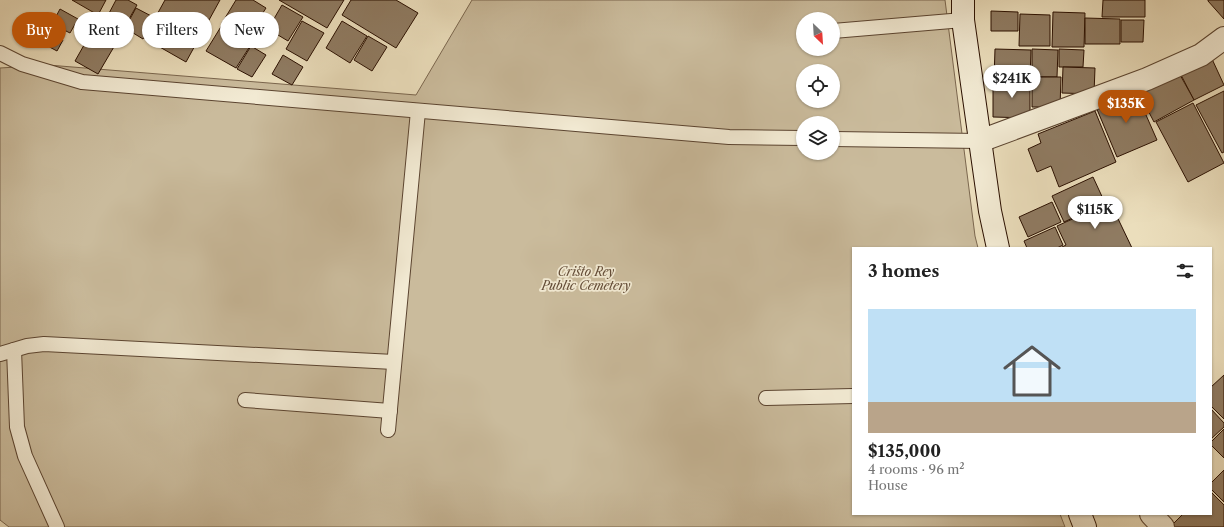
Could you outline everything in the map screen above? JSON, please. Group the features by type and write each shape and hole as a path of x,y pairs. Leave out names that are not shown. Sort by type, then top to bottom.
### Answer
{"street":[{"path":"963,10 990,211 998,247"},
{"path":"980,141 1147,79 1221,47"},
{"path":"1080,515 1085,527"},
{"path":"1152,515 1163,527"}],"lane":[{"path":"840,30 963,10"},
{"path":"0,53 22,64 82,82 729,137 796,138"},
{"path":"388,430 418,111"},
{"path":"840,139 980,141"},
{"path":"0,354 27,346 44,344 394,362"},
{"path":"14,350 17,427 25,456 38,483 50,516 57,527"},
{"path":"766,398 852,396"},
{"path":"246,400 390,411"}],"green space":[{"name":"Cristo Rey Public Cemetery","path":"472,0 945,0 975,236 978,247 852,247 852,515 1060,515 1065,527 9,527 0,520 0,68 48,65 416,95"}],"building":[{"path":"72,0 106,0 100,12 93,12"},
{"path":"116,0 128,0 137,5 133,12 110,12"},
{"path":"165,0 220,0 212,15 212,12 158,12"},
{"path":"236,0 253,0 266,8 263,12 229,12"},
{"path":"279,0 344,0 327,28"},
{"path":"351,0 396,0 418,13 396,48 342,15"},
{"path":"1103,0 1145,0 1145,17 1102,17"},
{"path":"1224,0 1224,19 1208,1"},
{"path":"282,5 303,17 288,41 279,36 278,12"},
{"path":"136,8 144,12 142,12 142,38 134,34 134,12"},
{"path":"60,9 65,12 58,12"},
{"path":"991,11 1018,12 1018,31 991,31"},
{"path":"66,12 74,17 74,26 70,33 66,31"},
{"path":"1053,12 1085,13 1084,47 1052,47"},
{"path":"1020,14 1050,15 1050,46 1019,46"},
{"path":"1085,18 1120,19 1120,44 1085,44"},
{"path":"1121,20 1144,20 1143,42 1121,42"},
{"path":"302,21 324,33 307,61 286,49"},
{"path":"342,21 367,36 350,63 326,48"},
{"path":"220,28 220,48 249,48 236,68 206,51 208,48 212,48 212,41"},
{"path":"368,36 387,47 372,71 354,60"},
{"path":"51,48 59,48 57,51"},
{"path":"82,48 113,48 98,74 75,61"},
{"path":"162,48 194,48 186,62"},
{"path":"250,48 254,48 266,55 252,77 237,69"},
{"path":"995,49 1031,50 1030,81 994,80"},
{"path":"1032,49 1058,50 1057,77 1032,77"},
{"path":"1059,49 1084,50 1083,67 1059,67"},
{"path":"283,55 303,67 292,85 272,74"},
{"path":"1212,59 1224,85 1194,100 1181,75"},
{"path":"1063,67 1095,68 1094,94 1062,93"},
{"path":"1179,73 1194,100 1154,122 1139,93"},
{"path":"1032,77 1061,77 1060,107 1032,107"},
{"path":"993,81 1030,81 1030,118 993,117"},
{"path":"1135,90 1157,140 1117,157 1096,107"},
{"path":"1224,91 1224,152 1222,153 1196,105"},
{"path":"1193,103 1224,163 1188,182 1156,122"},
{"path":"1095,111 1116,162 1059,187 1051,166 1037,172 1028,149 1041,143 1038,134"},
{"path":"1093,177 1105,203 1064,222 1052,196"},
{"path":"1052,202 1061,222 1028,237 1019,217"},
{"path":"1110,202 1132,247 1062,247 1066,245 1057,226"},
{"path":"1055,227 1063,245 1059,247 1027,247 1024,241"},
{"path":"1224,375 1224,419 1212,407 1212,386"},
{"path":"1212,410 1224,423 1224,427 1212,438"},
{"path":"1224,429 1224,458 1212,446 1212,441"},
{"path":"1224,470 1224,502 1212,490 1212,482"},
{"path":"1212,493 1224,505 1224,527 1170,527 1182,515 1212,515"}]}
